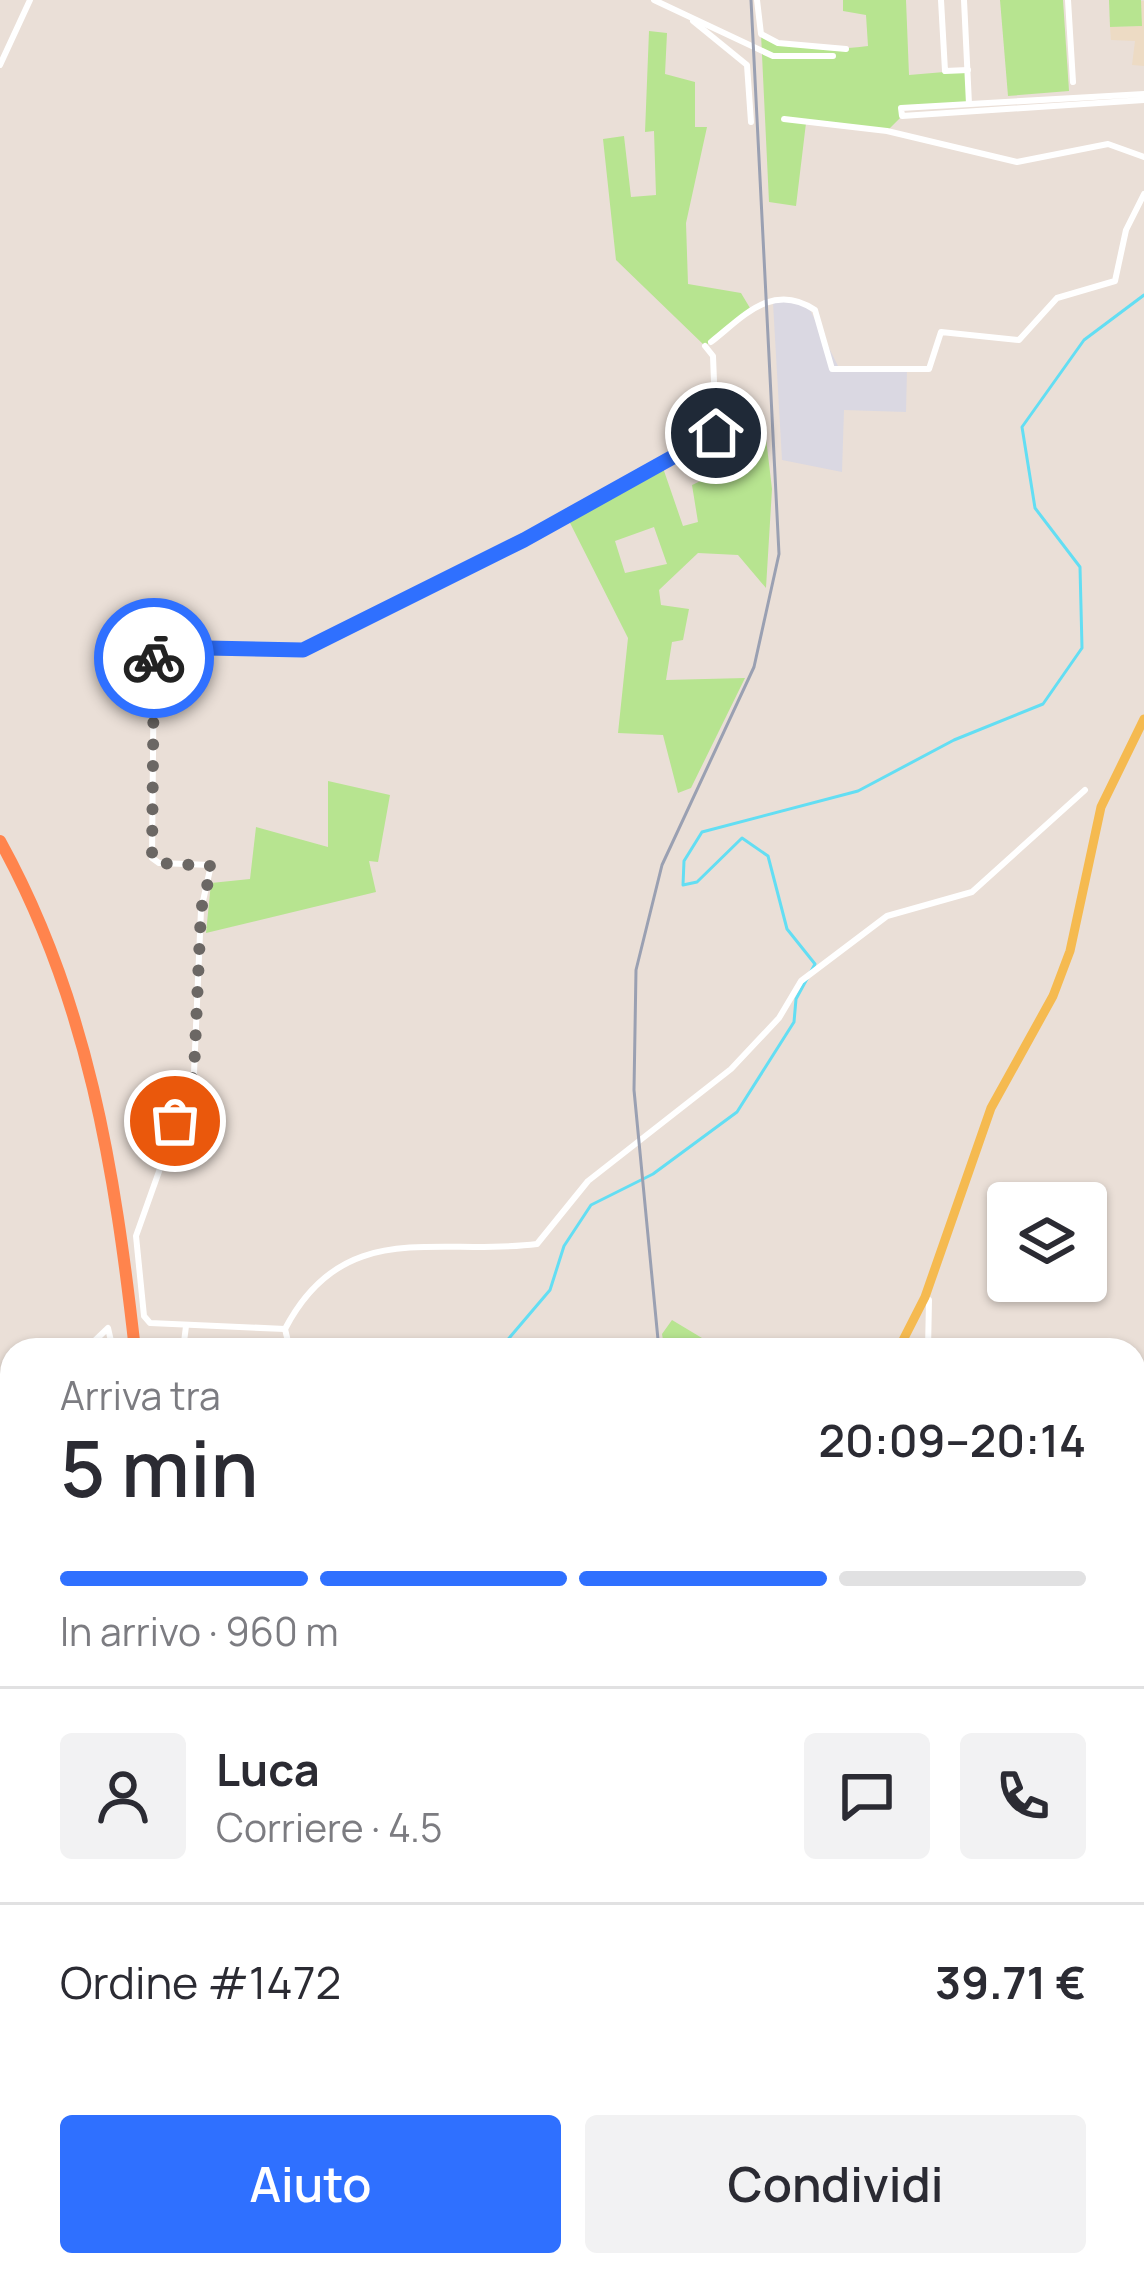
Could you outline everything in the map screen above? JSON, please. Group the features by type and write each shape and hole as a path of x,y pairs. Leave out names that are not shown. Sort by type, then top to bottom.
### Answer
{"highway":[{"path":"0,841 50,944 89,1061 109,1144 130,1338"},
{"path":"0,856 50,967 91,1096 129,1338"}],"main road":[{"path":"904,1338 925,1297 991,1108 1059,980 1101,807 1144,719"}],"street":[{"path":"0,65 30,0"},
{"path":"654,0 782,58 833,56"},
{"path":"757,0 761,34 778,43 846,49"},
{"path":"941,0 945,71 968,70"},
{"path":"964,0 969,108"},
{"path":"1069,0 1073,82"},
{"path":"692,18 747,65 751,122"},
{"path":"969,108 901,107 902,116 1144,97"},
{"path":"784,119 887,131 1017,163 1108,144 1144,158"},
{"path":"285,1329 146,1321 136,1243 194,1073 201,910 212,866 159,863 152,857 154,649 185,645 303,650 498,554 716,433 713,356 708,344 770,300 815,310 832,368 923,370 933,366 938,333 1019,340 1057,298 1097,290 1118,276 1126,230 1144,194"},
{"path":"287,1338 285,1329 322,1278 343,1262 404,1246 537,1244 588,1181 731,1069 779,1018 801,981 887,916 972,892 1085,790"},
{"path":"925,1297 929,1300 928,1338"},
{"path":"184,1338 186,1326"},
{"path":"0,2043 0,2132"}],"shaded area":[{"path":"1141,1 1144,66 1132,65 1135,41 1111,40 1110,27 1142,26"},
{"path":"784,298 809,308 840,370 907,370 906,412 844,410 842,472 782,460 773,303"}],"green space":[{"path":"843,0 906,0 909,75 968,70 969,104 902,108 902,116 887,131 806,123 796,206 769,202 761,34 813,48 868,46 866,15 843,11"},
{"path":"1000,0 1063,0 1069,91 1008,96"},
{"path":"1109,0 1141,0 1142,26 1110,27"},
{"path":"649,31 667,33 665,74 695,82 695,127 707,127 686,223 688,284 741,293 750,308 705,346 616,260 603,139 624,136 631,197 656,195 654,131 645,132"},
{"path":"763,413 772,489 766,588 738,555 698,553 659,590 661,605 689,609 683,640 672,642 666,680 745,678 691,788 678,793 663,735 618,733 628,638 566,515 662,465 683,526 698,522 692,485 718,473 716,433","holes":["654,527 667,564 625,573 615,541"]},
{"path":"328,781 390,795 378,862 369,861 376,892 206,933 211,883 250,879 256,827 328,847"},
{"path":"672,1320 702,1338 663,1338"}],"waterway":[{"path":"509,1338 550,1290 564,1246 591,1205 653,1174 737,1112 794,1022 796,999 815,964 787,929 768,856 742,838 697,882 683,885 684,861 702,832 858,791 954,740 1043,704 1082,648 1080,567 1035,508 1022,427 1084,340 1144,295"}],"railway":[{"path":"658,1338 634,1090 636,970 662,865 754,667 779,554 751,0"}],"way so far":[{"path":"154,658 152,857 159,863 210,862 212,866 201,910 194,1073 175,1121"}],"route":[{"path":"154,658 157,647 185,645 303,650 524,540 716,433"}]}
